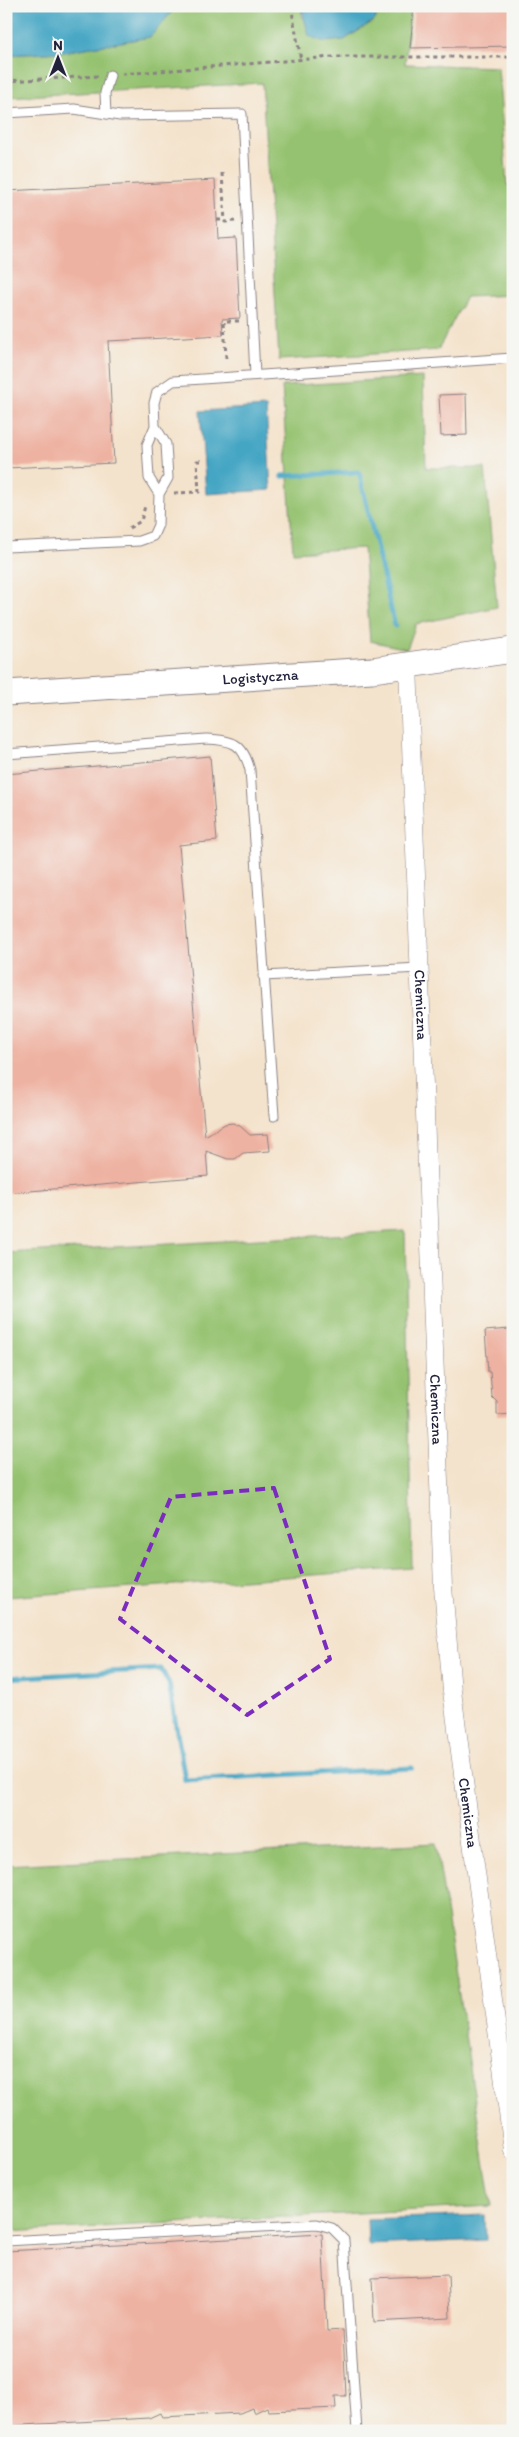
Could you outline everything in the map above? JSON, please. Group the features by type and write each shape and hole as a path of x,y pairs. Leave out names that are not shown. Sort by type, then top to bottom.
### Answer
{"street":[{"name":"Logistyczna","path":"6,693 372,670 513,650"},
{"name":"Chemiczna","path":"408,665 443,1587 452,1691 513,2150"}],"lane":[{"path":"106,114 105,92 110,75"},
{"path":"6,113 74,109 120,116 242,114 255,376"},
{"path":"159,494 148,478 148,445 155,426 154,403 157,392 163,386 173,381 513,358"},
{"path":"6,547 140,541 153,536 158,525 159,494 168,478 166,444 155,426"},
{"path":"6,754 206,739 220,739 236,744 246,754 250,770 274,1116"},
{"path":"264,976 420,968"},
{"path":"6,2241 317,2224 332,2228 344,2240 357,2431"}],"path":[{"path":"291,6 300,60"},
{"path":"6,80 110,75 333,57 513,57"},
{"path":"222,173 224,220"},
{"path":"217,220 224,220 225,222 238,221"},
{"path":"226,358 224,321 242,321"},
{"path":"174,493 199,492 197,462 202,461"},
{"path":"119,529 128,528 140,521 145,500"}],"highlighted area":[{"path":"274,1488 330,1659 247,1715 120,1619 171,1497"}],"green space":[{"path":"177,6 301,6 302,17 344,40 375,20 380,6 411,6 405,64 498,67 507,185 513,185 513,295 466,297 438,350 279,360 262,83 6,97 6,55 62,52 149,37"},
{"path":"423,377 426,468 485,468 497,607 416,624 407,649 370,641 363,548 293,552 282,386"},
{"path":"405,1231 412,1568 6,1597 6,1253"},
{"path":"436,1843 491,2206 6,2232 6,1865"}],"water":[{"path":"6,6 177,6 150,37 62,52 6,55"},
{"path":"301,6 380,6 375,20 344,40 325,42 309,36"},
{"path":"266,407 271,490 206,494 200,411"},
{"path":"485,2215 486,2240 368,2245 367,2219"}],"building":[{"path":"414,6 513,6 513,46 410,48"},
{"path":"215,180 218,239 236,238 240,318 222,319 223,335 108,341 114,463 6,468 6,191"},
{"path":"466,394 467,435 441,436 439,395"},
{"path":"210,756 217,841 179,845 205,1136 225,1124 233,1123 240,1126 250,1135 268,1134 270,1151 243,1153 235,1159 228,1159 206,1151 208,1176 6,1193 6,774"},
{"path":"509,1329 513,1414 497,1415 497,1402 492,1397 490,1372 488,1372 485,1331"},
{"path":"322,2234 327,2331 343,2330 346,2396 335,2396 336,2408 269,2411 267,2407 254,2413 252,2408 240,2413 162,2417 160,2413 149,2418 6,2426 6,2251"},
{"path":"448,2275 450,2318 374,2322 372,2278"}],"waterway":[{"path":"282,476 359,472 395,626"},
{"path":"6,1678 161,1669 169,1684 185,1780 412,1768"}]}
